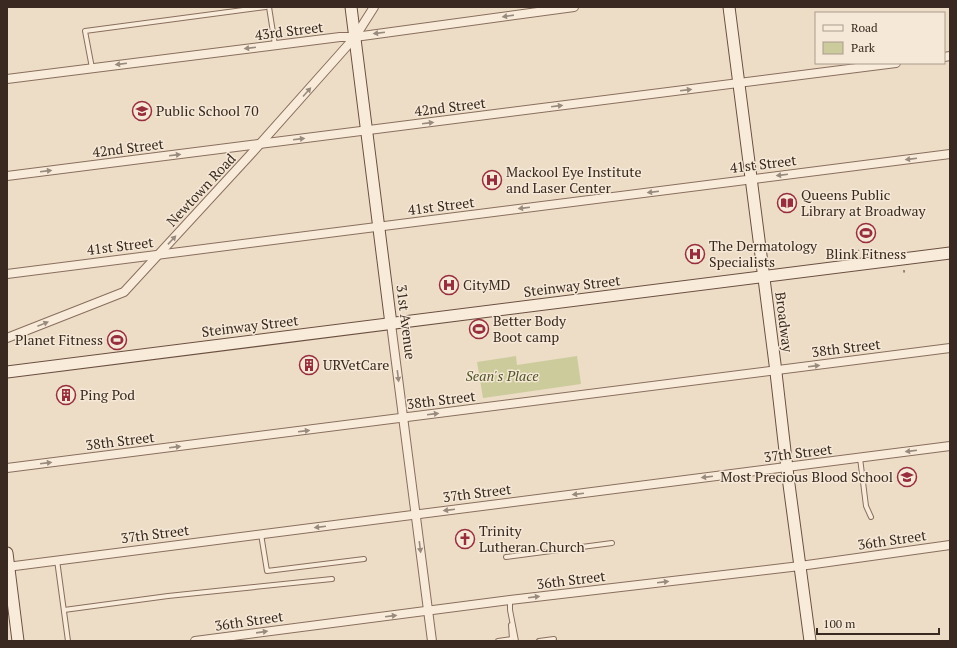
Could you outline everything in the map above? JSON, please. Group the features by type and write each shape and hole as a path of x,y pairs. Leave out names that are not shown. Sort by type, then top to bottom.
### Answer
{"street":[{"name":"31st Avenue","path":"351,7 432,641"},
{"name":"Newtown Road","path":"7,338 124,292 356,37 374,7"},
{"name":"43rd Street","path":"7,78 340,37 356,37 574,7"},
{"name":"Broadway","path":"729,7 810,641"},
{"name":"42nd Street","path":"7,176 888,64"},
{"name":"41st Street","path":"7,274 950,154"},
{"name":"Steinway Street","path":"7,372 950,253"},
{"name":"38th Street","path":"7,468 950,348"},
{"name":"37th Street","path":"8,566 950,446"},
{"name":"36th Street","path":"195,641 510,600 800,566 950,545"},
{"path":"7,553 18,641"}],"lane":[{"path":"92,68 85,31 266,7"},
{"path":"269,7 275,45"},
{"path":"860,458 866,506 871,517"},
{"path":"261,534 267,571 364,559"},
{"path":"506,557 612,543"},
{"path":"57,560 68,641"},
{"path":"64,610 168,596 332,578"},
{"path":"498,641 512,639 510,600"},
{"path":"511,617 516,641"},
{"path":"539,641 554,639"}],"green space":[{"name":"Sean's Place","path":"516,356 517,365 577,356 581,384 483,398 477,362"}],"place":[{"name":"Public School 70","path":"142,111"},
{"name":"Mackool Eye Institute and Laser Center","path":"492,180"},
{"name":"Queens Public Library at Broadway","path":"787,203"},
{"name":"Blink Fitness","path":"866,233"},
{"name":"The Dermatology Specialists","path":"695,254"},
{"name":"CityMD","path":"449,285"},
{"name":"Better Body Boot camp","path":"479,329"},
{"name":"Planet Fitness","path":"117,340"},
{"name":"URVetCare","path":"309,365"},
{"name":"Ping Pod","path":"66,395"},
{"name":"Most Precious Blood School","path":"907,477"},
{"name":"Trinity Lutheran Church","path":"465,539"}]}
